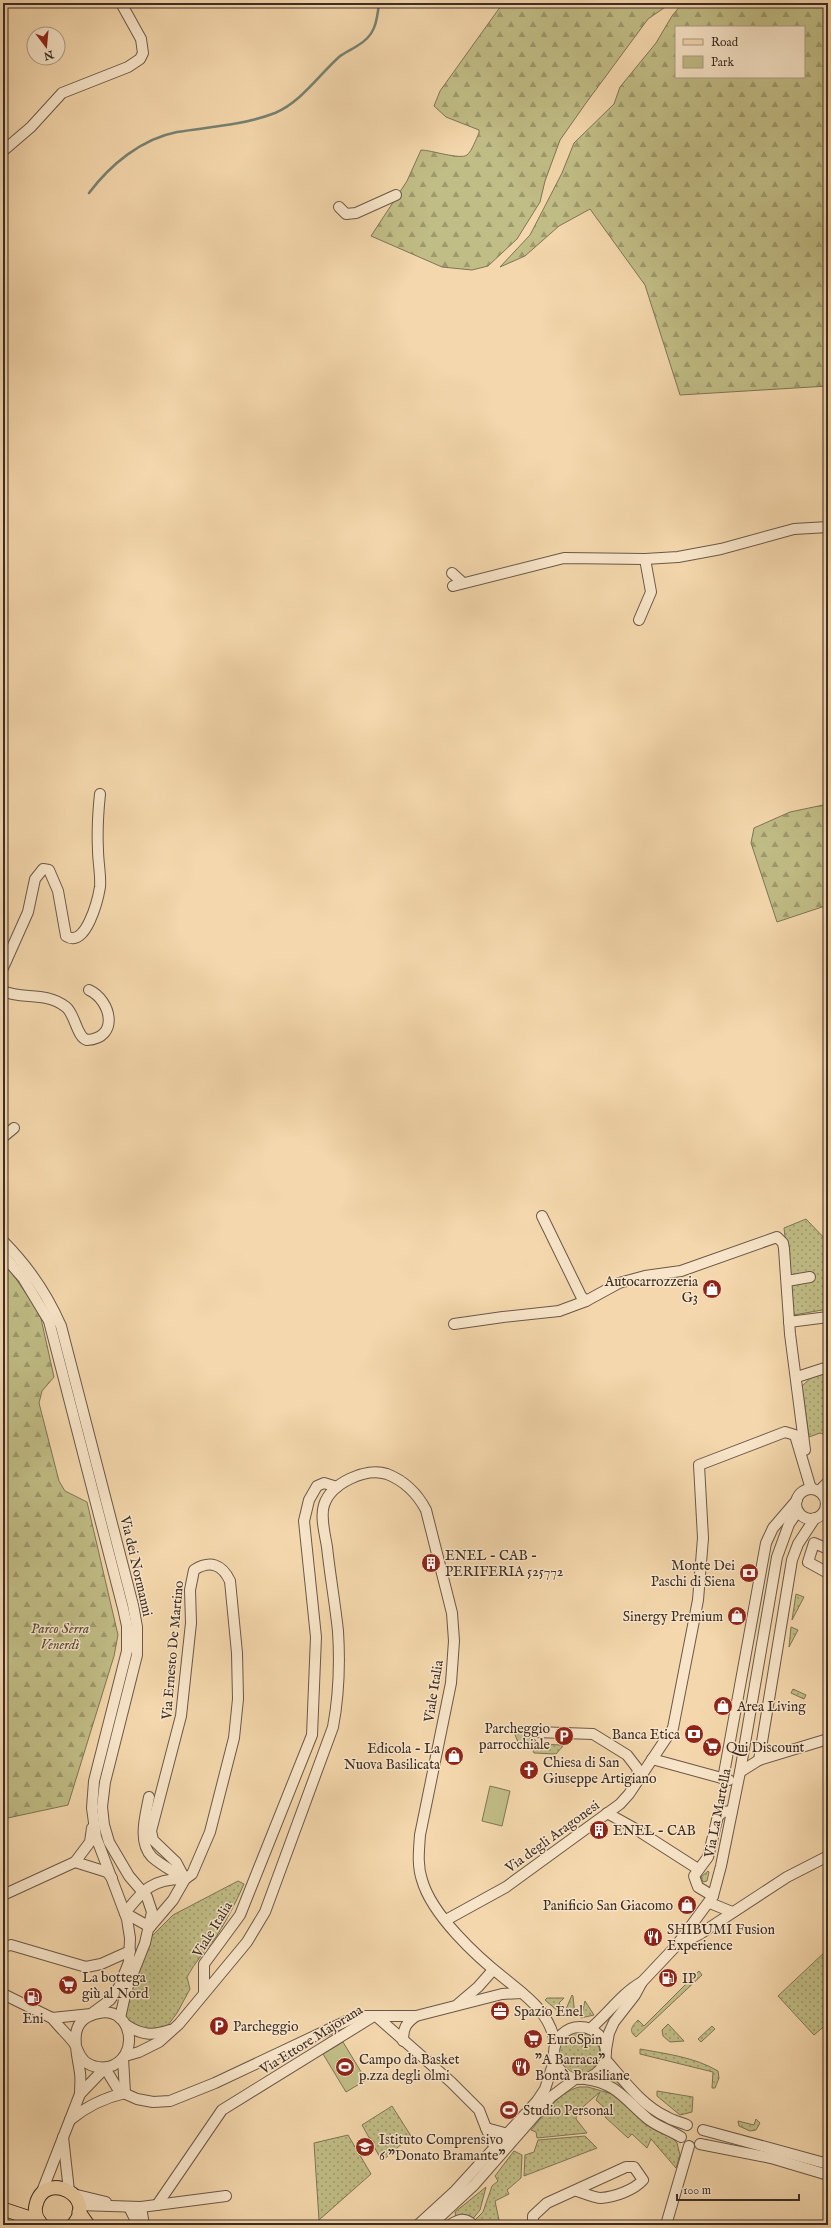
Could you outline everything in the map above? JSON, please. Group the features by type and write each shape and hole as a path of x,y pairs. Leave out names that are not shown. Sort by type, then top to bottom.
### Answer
{"main road":[{"path":"6,2210 39,2198 54,2187 75,2200 88,2225"},
{"path":"39,2198 35,2212 40,2224"},
{"path":"72,2225 75,2200"},
{"path":"6,2210 40,2224"}],"street":[{"path":"3,151 31,127 62,93 128,67 140,59 143,53 141,39 121,3"},
{"path":"339,207 346,214 356,213 396,195"},
{"path":"452,573 458,584 564,558 645,559 710,554 794,529 828,527"},
{"path":"639,620 651,592 645,559"},
{"path":"3,968 28,912 35,879 42,869 49,870 54,879 66,936 71,938 79,936 89,924 100,887 98,843 100,794"},
{"path":"3,991 8,993 38,996 62,1004 71,1012 81,1036 87,1040 102,1035 110,1023 102,1001 90,990"},
{"path":"3,1137 14,1128"},
{"path":"542,1216 581,1296 586,1301"},
{"path":"454,1324 476,1319 559,1312 586,1301 619,1283 645,1276 681,1271 711,1256 777,1237 783,1243 780,1255 787,1281 789,1322 806,1435 803,1460"},
{"name":"Via dei Normanni","path":"3,1241 37,1281 51,1302 61,1326 133,1605 137,1627 137,1655 105,1782 102,1807 104,1825 109,1842 119,1861 147,1897 152,1912 150,1927 141,1955 126,1991 123,2022"},
{"name":"Via dei Normanni","path":"3,1255 23,1278 41,1306 54,1338 126,1626 127,1651 94,1781 93,1822 96,1837 114,1880 125,1913 130,1938 130,1951 129,1962 119,1987 110,2000 91,2014"},
{"path":"787,1281 810,1277"},
{"path":"789,1322 828,1317"},
{"path":"797,1377 828,1367"},
{"name":"Via degli Aragonesi","path":"446,1920 506,1888 620,1804 673,1728 698,1600 702,1538 699,1465 785,1432 796,1435 803,1460 823,1497"},
{"name":"Viale Italia","path":"204,1993 204,1964 240,1915 312,1735 316,1637 304,1521 309,1500 317,1486 324,1483 337,1486 355,1478 380,1472 395,1477 409,1486 426,1510 443,1572 452,1613 454,1641 451,1683 420,1835 418,1856 421,1880 426,1893 446,1920 493,1970 534,2003 553,2028 555,2043"},
{"path":"759,1760 792,1560 798,1544 815,1518 823,1513 823,1497 828,1482"},
{"path":"3,1994 52,2018 74,2044 77,2052 85,2062 96,2067 105,2068 113,2066 124,2057 139,2052 159,2042 174,2029 247,1942 265,1912 332,1727 339,1696 338,1631 324,1526 324,1506 330,1492 337,1486"},
{"path":"723,1779 766,1543 773,1528 794,1511 797,1500 804,1490 823,1497"},
{"path":"794,1511 807,1518 815,1518"},
{"name":"Via La Martella","path":"590,2029 604,2018 631,1988 642,1982 676,1946 711,1899 722,1866 777,1558 794,1511"},
{"path":"773,1528 784,1537"},
{"path":"828,1549 814,1543 808,1562 828,1573"},
{"name":"Via Ernesto De Martino","path":"207,1563 213,1564 226,1573 230,1581 237,1653 238,1699 234,1738 210,1832 192,1874 185,1879 176,1862 153,1840 151,1831 181,1716 191,1623 191,1579 194,1570 207,1563"},
{"path":"535,1732 593,1734 626,1755 637,1768 639,1778"},
{"path":"666,1739 664,1751 672,1765"},
{"path":"652,1759 723,1779 738,1777 759,1760 828,1739"},
{"path":"149,1797 143,1837 146,1846 151,1856 185,1879"},
{"path":"732,1811 722,1812 718,1816 708,1857 694,1876 698,1887 711,1899 732,1912"},
{"path":"607,1813 634,1828 698,1869"},
{"path":"3,1895 75,1862 90,1842 93,1822"},
{"path":"676,1946 700,1934 787,1877 828,1856"},
{"path":"75,1862 107,1872 114,1880"},
{"path":"185,1879 173,1900 150,1927 125,1913 142,1891 151,1885 185,1879"},
{"path":"3,1947 11,1945 86,1967 101,1964 130,1951"},
{"path":"457,2005 478,1987 493,1970"},
{"name":"Via La Martella","path":"606,2054 609,2033 614,2022 636,1995 642,1982"},
{"path":"376,2016 416,2016 502,1994 522,1993"},
{"path":"52,2018 107,2012 136,2032 149,2035 174,2029"},
{"path":"80,2094 80,2073 74,2044 78,2026 91,2014"},
{"name":"Via Ettore Majorana","path":"105,2068 119,2090 137,2099 153,2102 170,2101 215,2083 348,2020 364,2015 376,2016"},
{"path":"376,2016 451,2082 479,2110 494,2148"},
{"name":"Via Ettore Majorana","path":"157,2205 222,2110 376,2016"},
{"path":"403,2041 403,2029 407,2022 416,2016"},
{"path":"69,2121 88,2106 111,2096 125,2093 122,2068 130,2040 123,2022"},
{"path":"553,2028 566,2031 580,2027 590,2029 600,2037 606,2054 622,2080 652,2108 667,2117 687,2125 694,2124 702,2130 828,2164"},
{"path":"418,2225 454,2192 508,2134 537,2100 545,2089 554,2062 553,2052 555,2043 566,2031"},
{"path":"432,2225 474,2185 551,2097 580,2079 594,2075 601,2069 606,2054"},
{"path":"554,2062 565,2075 580,2079 601,2081 621,2093 649,2119 681,2137 684,2143 689,2146 700,2144 771,2158 828,2175"},
{"path":"39,2198 80,2094 105,2068"},
{"path":"681,2137 682,2131 687,2125"},
{"path":"486,2128 508,2134"},
{"path":"700,2144 703,2139 702,2130"},
{"path":"63,2134 75,2200 140,2207 226,2196"},
{"path":"666,2225 689,2146"},
{"path":"533,2225 533,2216 538,2209 547,2203 626,2166 634,2167 643,2180 639,2185 621,2193 600,2198 577,2190"},
{"path":"129,2207 138,2225"},
{"path":"140,2207 144,2225"},
{"path":"450,2225 461,2219 466,2219 473,2225"}],"green space":[{"path":"503,3 671,3 648,19 560,140 545,181 540,202 517,239 488,266 472,270 442,267 371,236 407,181 421,150 452,156 463,156 467,155 472,148 479,130 446,117 434,106 440,91"},
{"path":"685,3 828,3 828,386 680,395 645,285 590,209 559,226 525,256 500,267 530,235 562,173 574,143 614,104 620,87 656,43 672,16 681,5"},
{"path":"828,804 828,905 777,922 751,843 754,828 790,812"},
{"path":"806,1219 828,1242 828,1309 794,1315 784,1228"},
{"name":"Parco Serra Venerdì","path":"3,1263 10,1270 40,1314 54,1377 42,1391 39,1403 59,1481 65,1491 87,1502 118,1635 114,1656 68,1805 3,1819"},
{"path":"828,1371 828,1436 820,1433 809,1437 802,1386 814,1375"},
{"path":"796,1594 804,1597 792,1620"},
{"path":"791,1627 798,1630 789,1647"},
{"path":"793,1689 806,1695 804,1699 791,1693"},
{"path":"518,1731 529,1733 536,1741 529,1746 524,1741 519,1744 515,1735"},
{"path":"540,1744 563,1746 556,1754 534,1753 533,1751"},
{"path":"490,1786 510,1791 502,1826 482,1821"},
{"path":"708,1871 707,1881 703,1882 701,1877"},
{"path":"238,1881 244,1884 235,1904 216,1937 197,1961 187,1977 190,1989 177,2013 162,2033 126,2025 121,2007 145,1943 173,1915"},
{"path":"828,1949 828,2023 814,2035 778,1996"},
{"path":"699,1971 702,1975 636,2037 632,2033 632,2028 638,2020 644,2026"},
{"path":"572,1995 573,1996 575,2017 564,2014"},
{"path":"547,1998 564,1998 559,2003 561,2007 559,2012 545,2000"},
{"path":"585,2001 594,2015 581,2018"},
{"path":"668,2024 684,2041 670,2042 663,2036 662,2030"},
{"path":"712,2026 715,2029 701,2042 698,2039"},
{"path":"575,2032 583,2032 591,2035 597,2041 600,2053 597,2065 591,2071 583,2074 575,2074 567,2071 561,2065 558,2057 558,2049 561,2041 567,2035"},
{"name":"Campo da Basket p.zza degli olmi","path":"343,2042 366,2080 346,2092 323,2054"},
{"path":"640,2049 690,2059 709,2066 718,2071 719,2078 715,2088 712,2088 713,2072 640,2054"},
{"path":"606,2065 675,2124 674,2128 659,2122 627,2094 597,2075"},
{"path":"579,2087 588,2087 612,2094 654,2129 672,2137 677,2143 680,2155 676,2168 651,2139 647,2148 632,2134 628,2138 605,2117 609,2112 596,2100 600,2092 577,2112 576,2119 587,2133 537,2138 536,2132 531,2130 558,2099 571,2090"},
{"path":"657,2091 693,2097 692,2112 680,2115 657,2096"},
{"path":"392,2106 411,2136 382,2161 362,2125"},
{"path":"756,2119 760,2123 756,2130 750,2131 739,2126 738,2121 754,2125"},
{"path":"348,2135 371,2174 319,2220 314,2143"},
{"path":"585,2136 597,2148 524,2176 525,2155 534,2152 538,2140"},
{"path":"514,2151 522,2155 521,2178 507,2190 509,2194 495,2201 500,2225 477,2225 474,2221 483,2212 492,2186 498,2181 495,2176"},
{"path":"486,2187 480,2210 471,2221 456,2217 455,2212"}],"waterway":[{"path":"89,193 97,183 127,155 139,147 164,135 251,120 275,113 284,108 301,95 339,57 368,38 376,22 379,3"}],"place":[{"name":"Autocarrozzeria G3","path":"712,1289"},
{"name":"ENEL - CAB - PERIFERIA 525772","path":"431,1563"},
{"name":"Monte Dei Paschi di Siena","path":"749,1573"},
{"name":"Sinergy Premium","path":"737,1616"},
{"name":"Area Living","path":"723,1706"},
{"name":"Banca Etica","path":"694,1734"},
{"name":"Parcheggio parrocchiale","path":"564,1736"},
{"name":"Qui Discount","path":"712,1747"},
{"name":"Edicola - La Nuova Basilicata","path":"454,1756"},
{"name":"Chiesa di San Giuseppe Artigiano","path":"529,1770"},
{"name":"ENEL - CAB","path":"599,1830"},
{"name":"Panificio San Giacomo","path":"687,1905"},
{"name":"SHIBUMI Fusion Experience","path":"653,1937"},
{"name":"IP","path":"668,1978"},
{"name":"La bottega giù al Nord","path":"68,1985"},
{"name":"Eni","path":"33,1997"},
{"name":"Spazio Enel","path":"500,2011"},
{"name":"Parcheggio","path":"219,2026"},
{"name":"EuroSpin","path":"533,2039"},
{"name":"Campo da Basket p.zza degli olmi","path":"345,2067"},
{"name":"\"A Barraca\" Bontà Brasiliane","path":"521,2067"},
{"name":"Studio Personal","path":"509,2110"},
{"name":"Istituto Comprensivo 6 \"Donato Bramante\"","path":"365,2147"}]}
